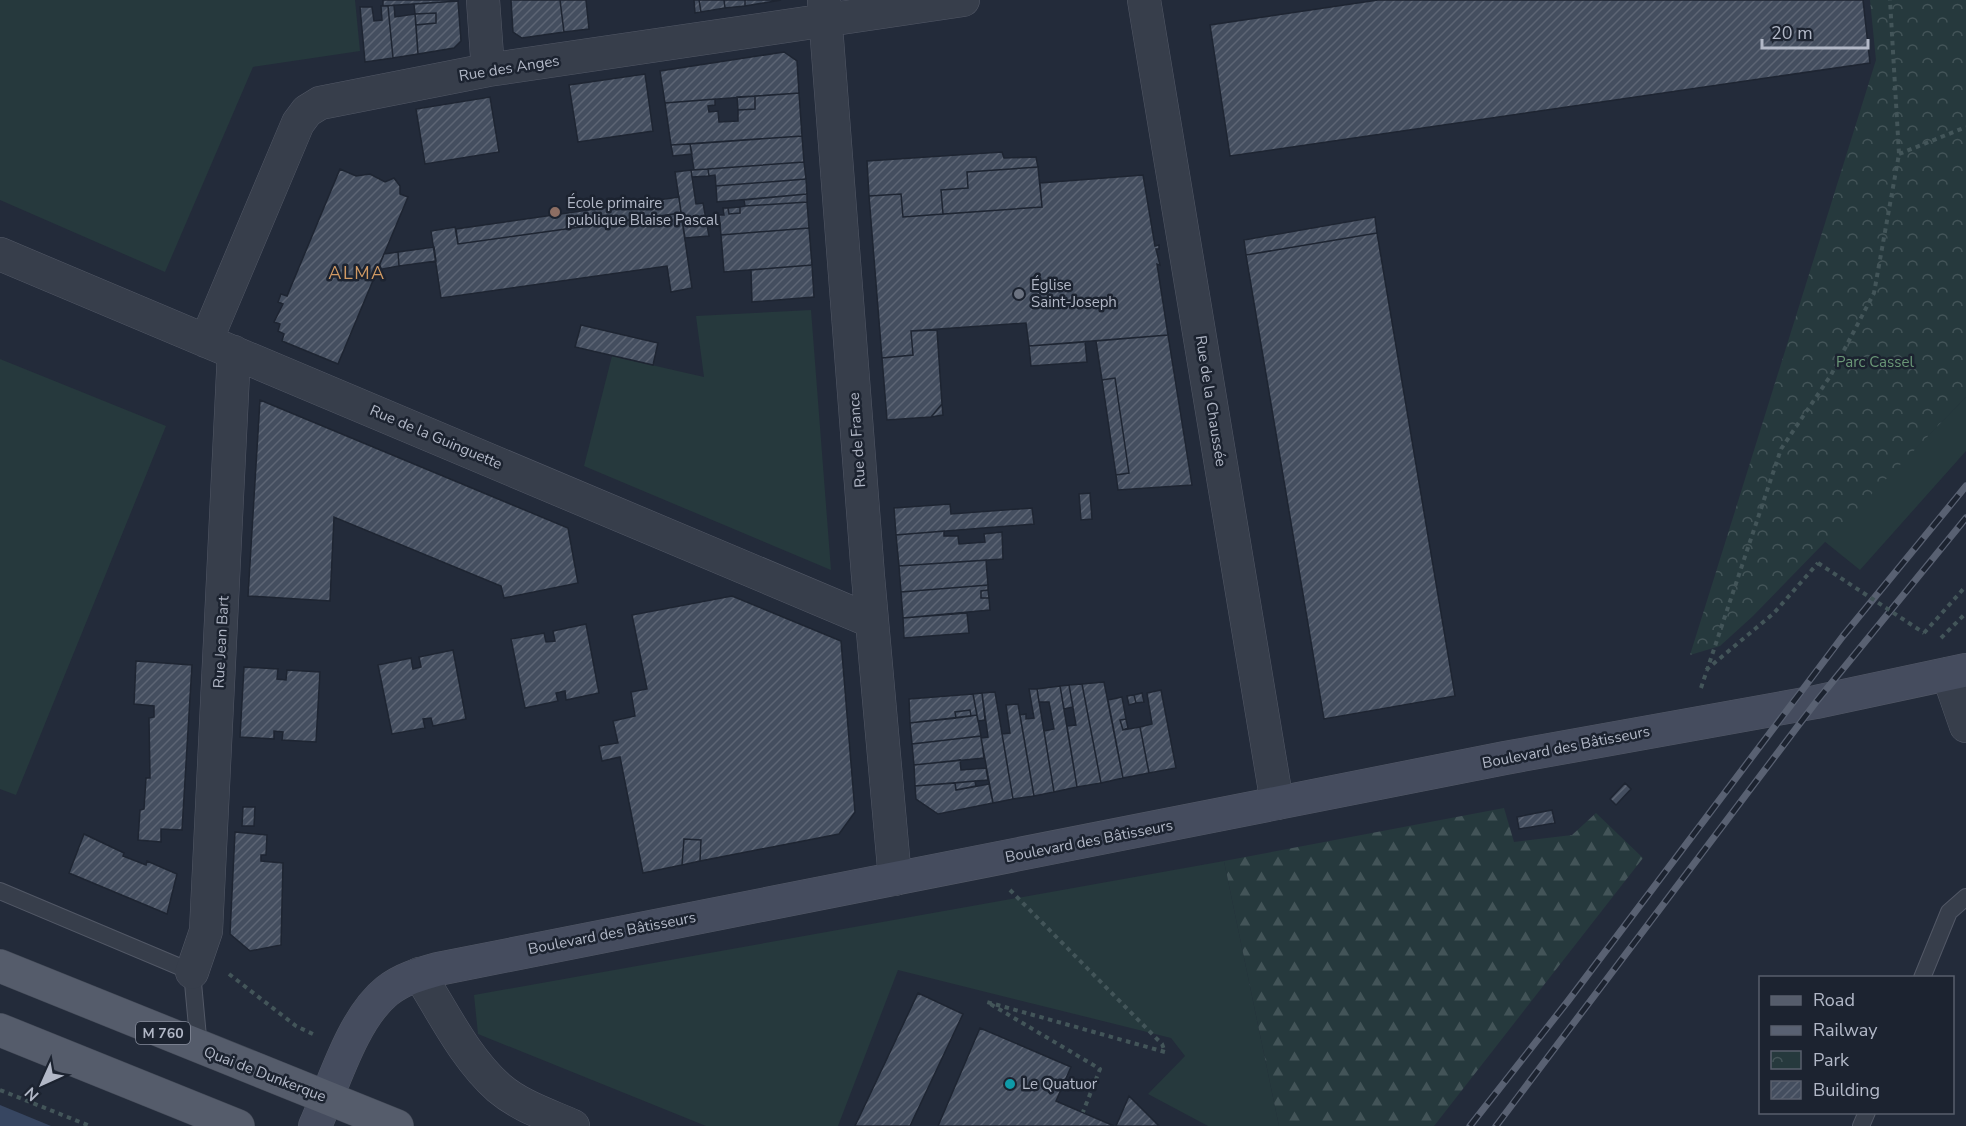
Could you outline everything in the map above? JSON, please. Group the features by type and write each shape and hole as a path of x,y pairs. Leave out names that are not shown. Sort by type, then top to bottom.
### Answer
{"main road":[{"name":"Quai de Dunkerque","path":"0,966 199,1048 321,1112 397,1126"},
{"path":"0,1030 238,1126"}],"street":[{"path":"483,0 488,70"},
{"name":"Rue des Anges","path":"220,346 298,123 307,111 327,100 825,9 963,0"},
{"name":"Rue de la Chaussée","path":"1144,0 1277,802"},
{"name":"Rue de France","path":"825,9 872,621 895,879"},
{"name":"Rue de la Guinguette","path":"0,254 872,621"},
{"name":"Rue Jean Bart","path":"192,972 206,931 214,779 220,346"},
{"path":"1957,672 1966,726"},
{"name":"Boulevard des Bâtisseurs","path":"321,1112 365,1017 379,998 397,984 419,974 502,955 1277,802 1816,702 1957,672"},
{"path":"419,974 463,1045 491,1081 521,1103 573,1126"}],"lane":[{"path":"0,891 192,972 199,1048"},
{"path":"1923,976 1949,912 1966,897"}],"path":[{"path":"1692,724 1706,670 1781,449 1831,375 1874,293 1899,154 1890,0"},
{"path":"1899,154 1966,126"},
{"path":"1706,670 1774,613 1818,563 1924,633 1966,586"},
{"path":"987,861 1023,905 1162,1044 1165,1052 987,1002 1100,1069 1083,1113"},
{"path":"206,931 212,952 232,977 296,1026 348,1051"},
{"path":"0,1089 90,1126"}],"green space":[{"path":"0,0 355,0 360,51 253,67 165,272 0,200"},
{"name":"Parc Cassel","path":"1870,0 1966,0 1966,397 1753,616 1720,646 1690,655 1876,60"},
{"path":"811,310 831,570 584,466 612,356 704,377 696,316"},
{"path":"0,359 166,426 16,795 0,789"},
{"path":"1966,397 1966,451 1860,570 1824,541"},
{"path":"1504,808 1514,842 1572,835 1596,813 1643,858 1434,1126 1279,1126 1224,861"},
{"path":"1224,861 1279,1126 1208,1126 1148,1094 1185,1056 1171,1038 898,970 838,1126 706,1126 478,1034 474,995"}],"water":[{"path":"0,1105 51,1126 0,1126"}],"building":[{"path":"383,0 458,0 458,1 383,6"},
{"path":"511,0 560,0 564,32 522,38 513,32"},
{"path":"560,0 586,0 589,29 564,32"},
{"path":"694,0 699,0 701,12 695,13"},
{"path":"699,0 724,0 725,8 701,12"},
{"path":"724,0 745,0 745,6 725,8"},
{"path":"745,0 781,0 745,6"},
{"path":"1378,0 1863,0 1870,63 1230,156 1210,25"},
{"path":"458,1 461,41 454,48 418,54 416,25 436,23 436,13 415,14 414,4"},
{"path":"394,5 395,17 415,14 418,54 393,58 388,6"},
{"path":"381,6 388,6 393,58 365,62 360,7 372,7 374,21 382,20"},
{"path":"436,13 436,23 416,25 415,14"},
{"path":"784,52 797,61 799,93 665,103 660,71"},
{"path":"645,74 653,131 578,142 569,85"},
{"path":"799,93 802,136 671,145 665,103 715,99 715,105 708,106 709,112 718,111 719,122 738,121 738,110 755,109 755,96"},
{"path":"755,96 755,109 738,110 737,97"},
{"path":"490,97 499,152 425,164 416,109"},
{"path":"802,136 804,162 694,170 690,144"},
{"path":"690,144 692,154 673,156 671,145"},
{"path":"1002,152 1004,158 1036,157 1038,167 967,172 968,188 941,190 943,214 903,217 901,194 869,196 867,161"},
{"path":"804,162 806,179 716,186 715,175 709,176 708,169"},
{"path":"1038,167 1042,207 943,214 941,190 968,188 967,172"},
{"path":"340,169 356,176 370,174 385,182 394,178 400,186 400,194 408,197 338,364 282,341 284,334 278,331 280,324 274,322 283,304 278,302 281,294 287,296"},
{"path":"708,169 709,176 692,177 691,170"},
{"path":"691,170 696,204 703,203 709,236 685,238 675,172"},
{"name":"Église Saint-Joseph","path":"1143,175 1155,246 1159,245 1159,249 1156,249 1160,265 1157,264 1168,335 1029,346 1026,323 911,331 913,355 882,358 869,196 901,194 903,217 1042,207 1040,183"},
{"path":"806,179 807,194 717,202 716,186"},
{"path":"807,194 807,202 745,206 744,200"},
{"path":"679,197 681,213 458,244 456,229"},
{"path":"807,202 809,228 721,235 719,215 724,215 723,208 728,208 729,214 740,213 740,207 745,206"},
{"path":"740,207 740,213 729,214 728,208"},
{"path":"681,213 692,288 671,292 667,266 441,298 431,231 455,227 458,244"},
{"path":"1375,217 1377,233 1246,255 1244,240"},
{"path":"809,228 812,265 724,272 721,235"},
{"path":"1377,233 1455,696 1324,719 1246,255"},
{"path":"434,247 436,261 399,266 398,252"},
{"path":"398,252 399,266 377,270 384,254"},
{"path":"812,265 814,297 752,302 751,270"},
{"path":"581,325 658,343 653,365 575,347"},
{"path":"937,330 942,404 931,417 887,420 882,358 913,355 911,331"},
{"path":"1168,335 1192,485 1118,490 1116,475 1129,473 1115,378 1102,380 1096,341"},
{"path":"1085,342 1087,362 1031,366 1029,346"},
{"path":"1115,378 1129,473 1116,475 1102,380"},
{"path":"260,400 568,528 578,583 504,598 501,586 334,517 330,601 248,596"},
{"path":"942,404 943,415 931,417"},
{"path":"1090,493 1092,519 1081,520 1079,494"},
{"path":"950,504 951,514 1032,508 1034,524 896,535 894,508"},
{"path":"944,531 944,536 958,536 959,544 985,542 984,534 1002,532 1003,559 899,566 896,535"},
{"path":"986,560 988,585 901,592 899,566"},
{"path":"988,585 988,590 981,591 981,598 989,598 990,610 903,618 901,592"},
{"path":"988,590 989,598 981,598 981,591"},
{"path":"732,596 841,641 855,812 839,834 700,861 701,840 684,839 682,865 643,873 620,757 602,761 599,746 618,743 613,721 635,716 631,692 647,689 632,615"},
{"path":"967,613 969,633 904,638 903,618"},
{"path":"586,624 599,693 566,700 565,691 556,693 558,701 525,708 511,639 544,633 546,642 555,641 553,631"},
{"path":"453,650 466,719 433,726 431,718 423,719 425,728 392,734 378,665 411,658 413,669 421,667 419,657"},
{"path":"136,661 192,665 182,830 161,829 161,842 138,840 140,810 144,809 146,778 150,778 149,718 154,717 154,706 134,704"},
{"path":"244,667 278,669 277,679 286,680 287,670 320,672 316,742 282,740 283,732 274,731 274,739 240,737"},
{"path":"1104,682 1123,778 1101,783 1082,684"},
{"path":"1082,684 1101,783 1077,787 1067,726 1076,725 1069,685"},
{"path":"1069,685 1073,707 1064,709 1060,686"},
{"path":"1060,686 1077,787 1054,792 1044,731 1054,729 1049,702 1039,702 1037,689"},
{"path":"1029,689 1037,689 1054,792 1034,796 1020,715 1026,714 1026,719 1034,718"},
{"path":"1161,690 1176,768 1149,773 1140,727 1152,724 1147,693"},
{"path":"995,692 1013,799 993,803 981,738 988,737 982,693"},
{"path":"982,693 985,720 978,721 973,694"},
{"path":"1142,693 1144,702 1136,703 1134,695"},
{"path":"973,694 977,715 971,716 970,710 955,712 956,718 910,723 909,699"},
{"path":"1134,695 1136,703 1129,705 1127,696"},
{"path":"1122,697 1126,719 1120,720 1123,730 1140,727 1149,773 1123,778 1108,700"},
{"path":"1018,704 1034,796 1013,799 1002,734 1010,733 1006,705"},
{"path":"970,710 971,716 956,718 955,712"},
{"path":"977,715 981,736 912,744 910,723"},
{"path":"1126,719 1128,728 1123,730 1120,720"},
{"path":"981,736 984,758 914,765 912,744"},
{"path":"960,760 961,770 986,768 988,780 915,786 914,765"},
{"path":"975,781 976,786 956,790 955,783"},
{"path":"955,783 956,790 989,784 993,803 938,814 916,799 915,786"},
{"path":"1625,783 1631,789 1616,805 1610,799"},
{"path":"243,807 255,807 254,826 242,826"},
{"path":"1552,810 1555,823 1519,829 1517,817"},
{"path":"235,832 267,835 266,855 261,855 261,861 283,863 281,945 250,951 230,934"},
{"path":"84,834 124,853 123,856 146,865 147,861 177,874 167,914 69,873"},
{"path":"684,839 701,840 700,861 682,865"},
{"path":"918,993 963,1014 910,1126 855,1126"},
{"name":"Le Quatuor","path":"980,1028 1071,1067 1056,1101 1114,1126 938,1126"},
{"name":"Le Quatuor","path":"1129,1096 1159,1126 1116,1126"}],"railway":[{"path":"1470,1126 1568,1001 1843,636 1966,486"},
{"path":"1496,1126 1816,702 1966,518"}],"place":[{"name":"École primaire publique Blaise Pascal","path":"555,212"},
{"name":"Église Saint-Joseph","path":"1019,294"},
{"name":"Le Quatuor","path":"1010,1084"}],"district":[{"name":"ALMA","path":"357,273"}]}
